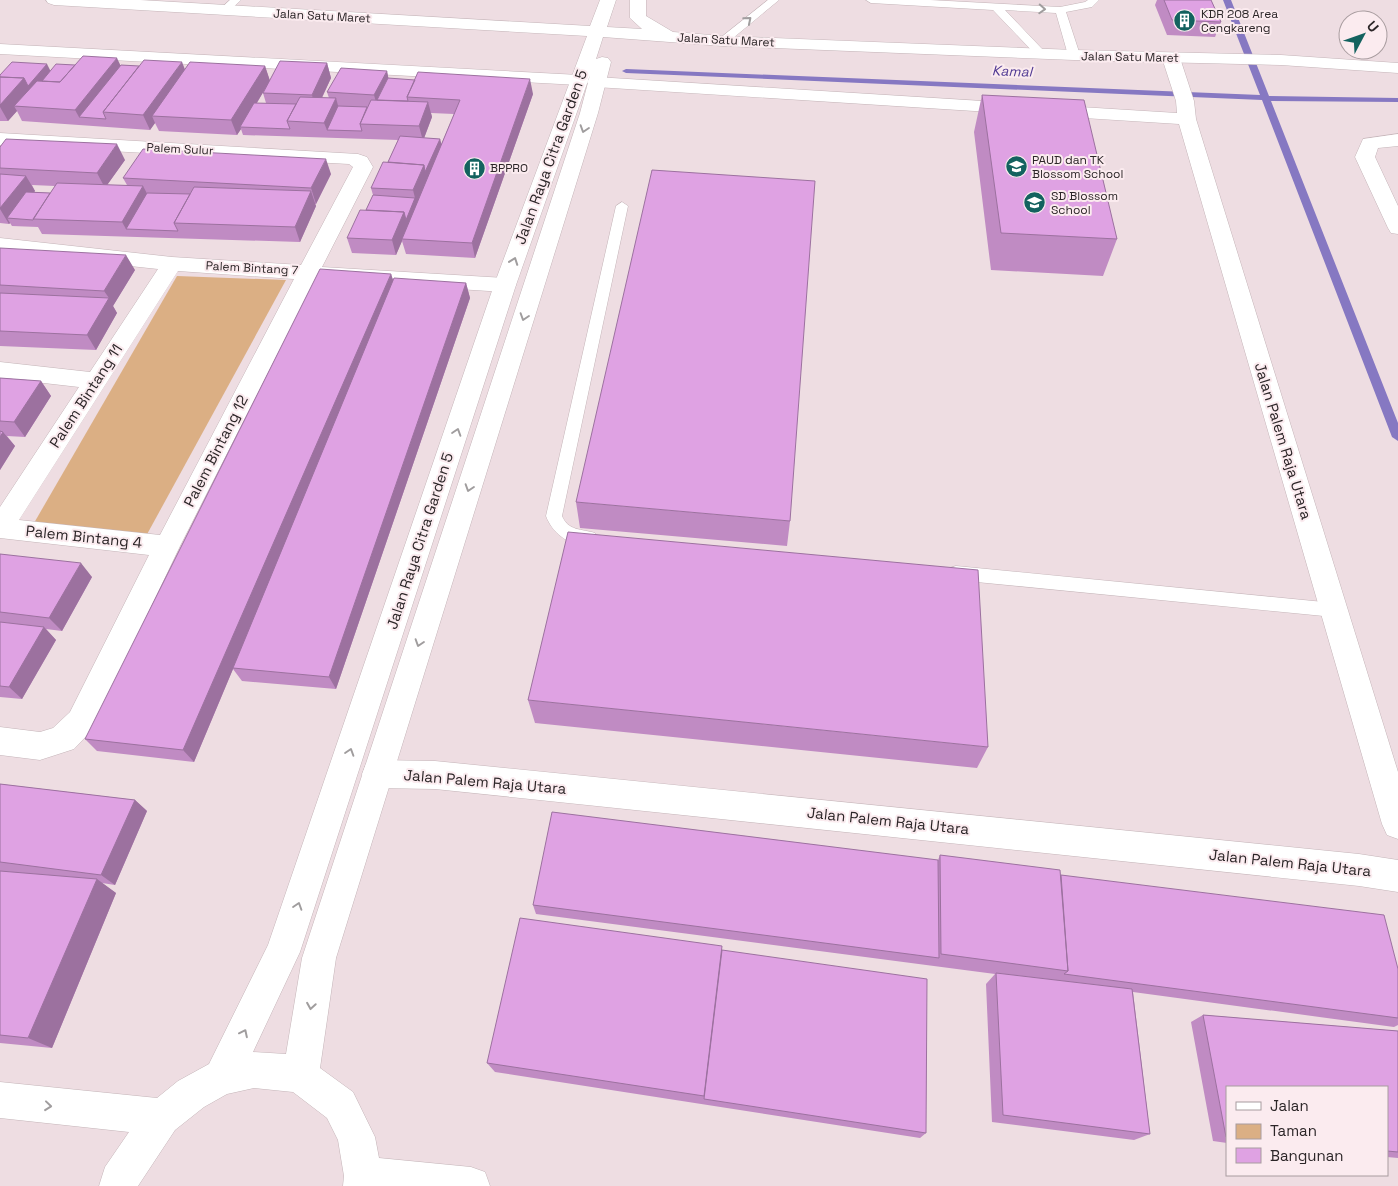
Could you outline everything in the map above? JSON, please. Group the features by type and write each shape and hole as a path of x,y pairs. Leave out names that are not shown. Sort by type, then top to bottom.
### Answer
{"street":[{"name":"Jalan Satu Maret","path":"54,0 230,5 577,31 602,28 723,41 1074,55 1173,63 1228,59 1281,60 1398,68"},
{"name":"Jalan Raya Citra Garden 5","path":"222,1077 283,952 506,286 588,81 608,0"},
{"name":"Jalan Raya Citra Garden 5","path":"602,28 618,0"},
{"path":"638,0 638,18 648,26 672,37"},
{"path":"1,51 1186,110"},
{"name":"Jalan Palem Raja Utara","path":"1173,63 1398,824"},
{"name":"Jalan Raya Citra Garden 5","path":"301,1076 319,958 589,113 588,81"},
{"name":"Palem Sulur","path":"0,139 351,158 360,161"},
{"path":"1398,140 1370,143 1365,157 1398,228"},
{"name":"Palem Bintang 12","path":"0,741 40,746 63,739 80,721 167,546 363,167 360,161"},
{"name":"Palem Bintang 7","path":"0,245 172,264 506,286"},
{"name":"Palem Bintang 11","path":"0,528 172,264"},
{"path":"0,370 96,381"},
{"name":"Palem Bintang 4","path":"0,528 167,546"},
{"name":"Jalan Palem Raja Utara","path":"377,774 435,775 1359,870 1398,876"},
{"path":"118,1186 119,1181 162,1117 191,1094 222,1077 254,1070 284,1072 301,1076 340,1105 356,1137 363,1181 471,1186"},
{"path":"0,1100 162,1117"}],"lane":[{"path":"723,41 774,0"},
{"path":"871,0 1060,10 1088,5 1094,0"},
{"path":"996,7 1040,54"},
{"path":"1060,10 1074,55"},
{"path":"608,540 578,537 565,532 557,525 554,516 622,206"},
{"path":"935,571 1334,610"}],"green space":[{"path":"177,276 286,280 145,538 34,523"}],"building":[{"path":"1164,0 1211,0 1221,22 1172,20"},
{"path":"83,56 117,58 75,110 14,106 37,81 60,82"},
{"path":"144,60 182,62 143,115 103,112"},
{"path":"280,61 327,63 312,95 263,93"},
{"path":"12,62 47,64 28,86 24,78 0,77"},
{"path":"190,62 265,66 231,120 152,116"},
{"path":"56,64 75,65 60,82 42,81"},
{"path":"121,65 139,66 103,112 106,119 79,117"},
{"path":"341,68 387,71 374,95 327,92"},
{"path":"418,72 530,79 472,243 402,239 460,100 407,97"},
{"path":"0,77 24,78 0,105"},
{"path":"388,78 415,80 407,97 408,101 377,100"},
{"path":"982,95 1084,100 1117,239 1001,233"},
{"path":"300,97 336,98 324,123 287,121"},
{"path":"371,100 428,102 419,126 360,124"},
{"path":"254,103 296,104 287,121 290,129 240,127"},
{"path":"338,106 367,107 360,124 362,131 327,130"},
{"path":"400,136 440,139 425,172 424,165 388,162"},
{"path":"6,139 117,144 97,173 0,168 0,147"},
{"path":"143,149 326,159 311,188 123,178"},
{"path":"383,162 424,165 413,190 371,188"},
{"path":"652,170 815,181 790,521 576,502"},
{"path":"0,174 26,176 0,208"},
{"path":"57,183 143,186 122,222 33,219"},
{"path":"194,187 311,191 295,227 174,223"},
{"path":"26,192 50,193 33,220 7,218"},
{"path":"147,193 190,194 174,223 178,231 126,229"},
{"path":"373,195 415,198 406,220 404,212 366,210"},
{"path":"360,210 404,212 392,240 347,238"},
{"path":"0,248 126,255 104,291 0,285"},
{"path":"320,269 391,274 183,750 85,739"},
{"path":"394,278 466,283 329,677 233,668"},
{"path":"0,293 109,298 87,335 0,331"},
{"path":"0,378 41,381 14,422 0,421"},
{"path":"568,532 978,570 988,747 528,700"},
{"path":"0,554 81,563 49,618 0,612"},
{"path":"0,622 44,627 9,687 0,686"},
{"path":"0,784 135,800 101,875 0,862"},
{"path":"552,812 938,860 939,958 533,905"},
{"path":"940,855 1060,870 1068,971 941,954"},
{"path":"0,871 97,879 28,1038 0,1035"},
{"path":"1061,875 1384,915 1398,969 1398,1018 1064,974 1068,971"},
{"path":"520,918 722,946 704,1096 487,1063"},
{"path":"722,950 927,979 926,1133 704,1099"},
{"path":"996,973 1132,989 1150,1134 1003,1115"},
{"path":"1203,1015 1398,1031 1398,1152 1388,1151 1388,1086 1226,1086 1226,1137"}],"waterway":[{"path":"1227,0 1265,98"},
{"name":"Kamal","path":"626,71 1265,98"},
{"name":"Kamal","path":"1265,98 1398,100"},
{"path":"1265,98 1398,437"}],"place":[{"name":"KDR 208 Area Cengkareng","path":"1185,21"},
{"name":"PAUD dan TK Blossom School","path":"1016,167"},
{"name":"BPPRO","path":"474,168"},
{"name":"SD Blossom School","path":"1035,203"}]}
